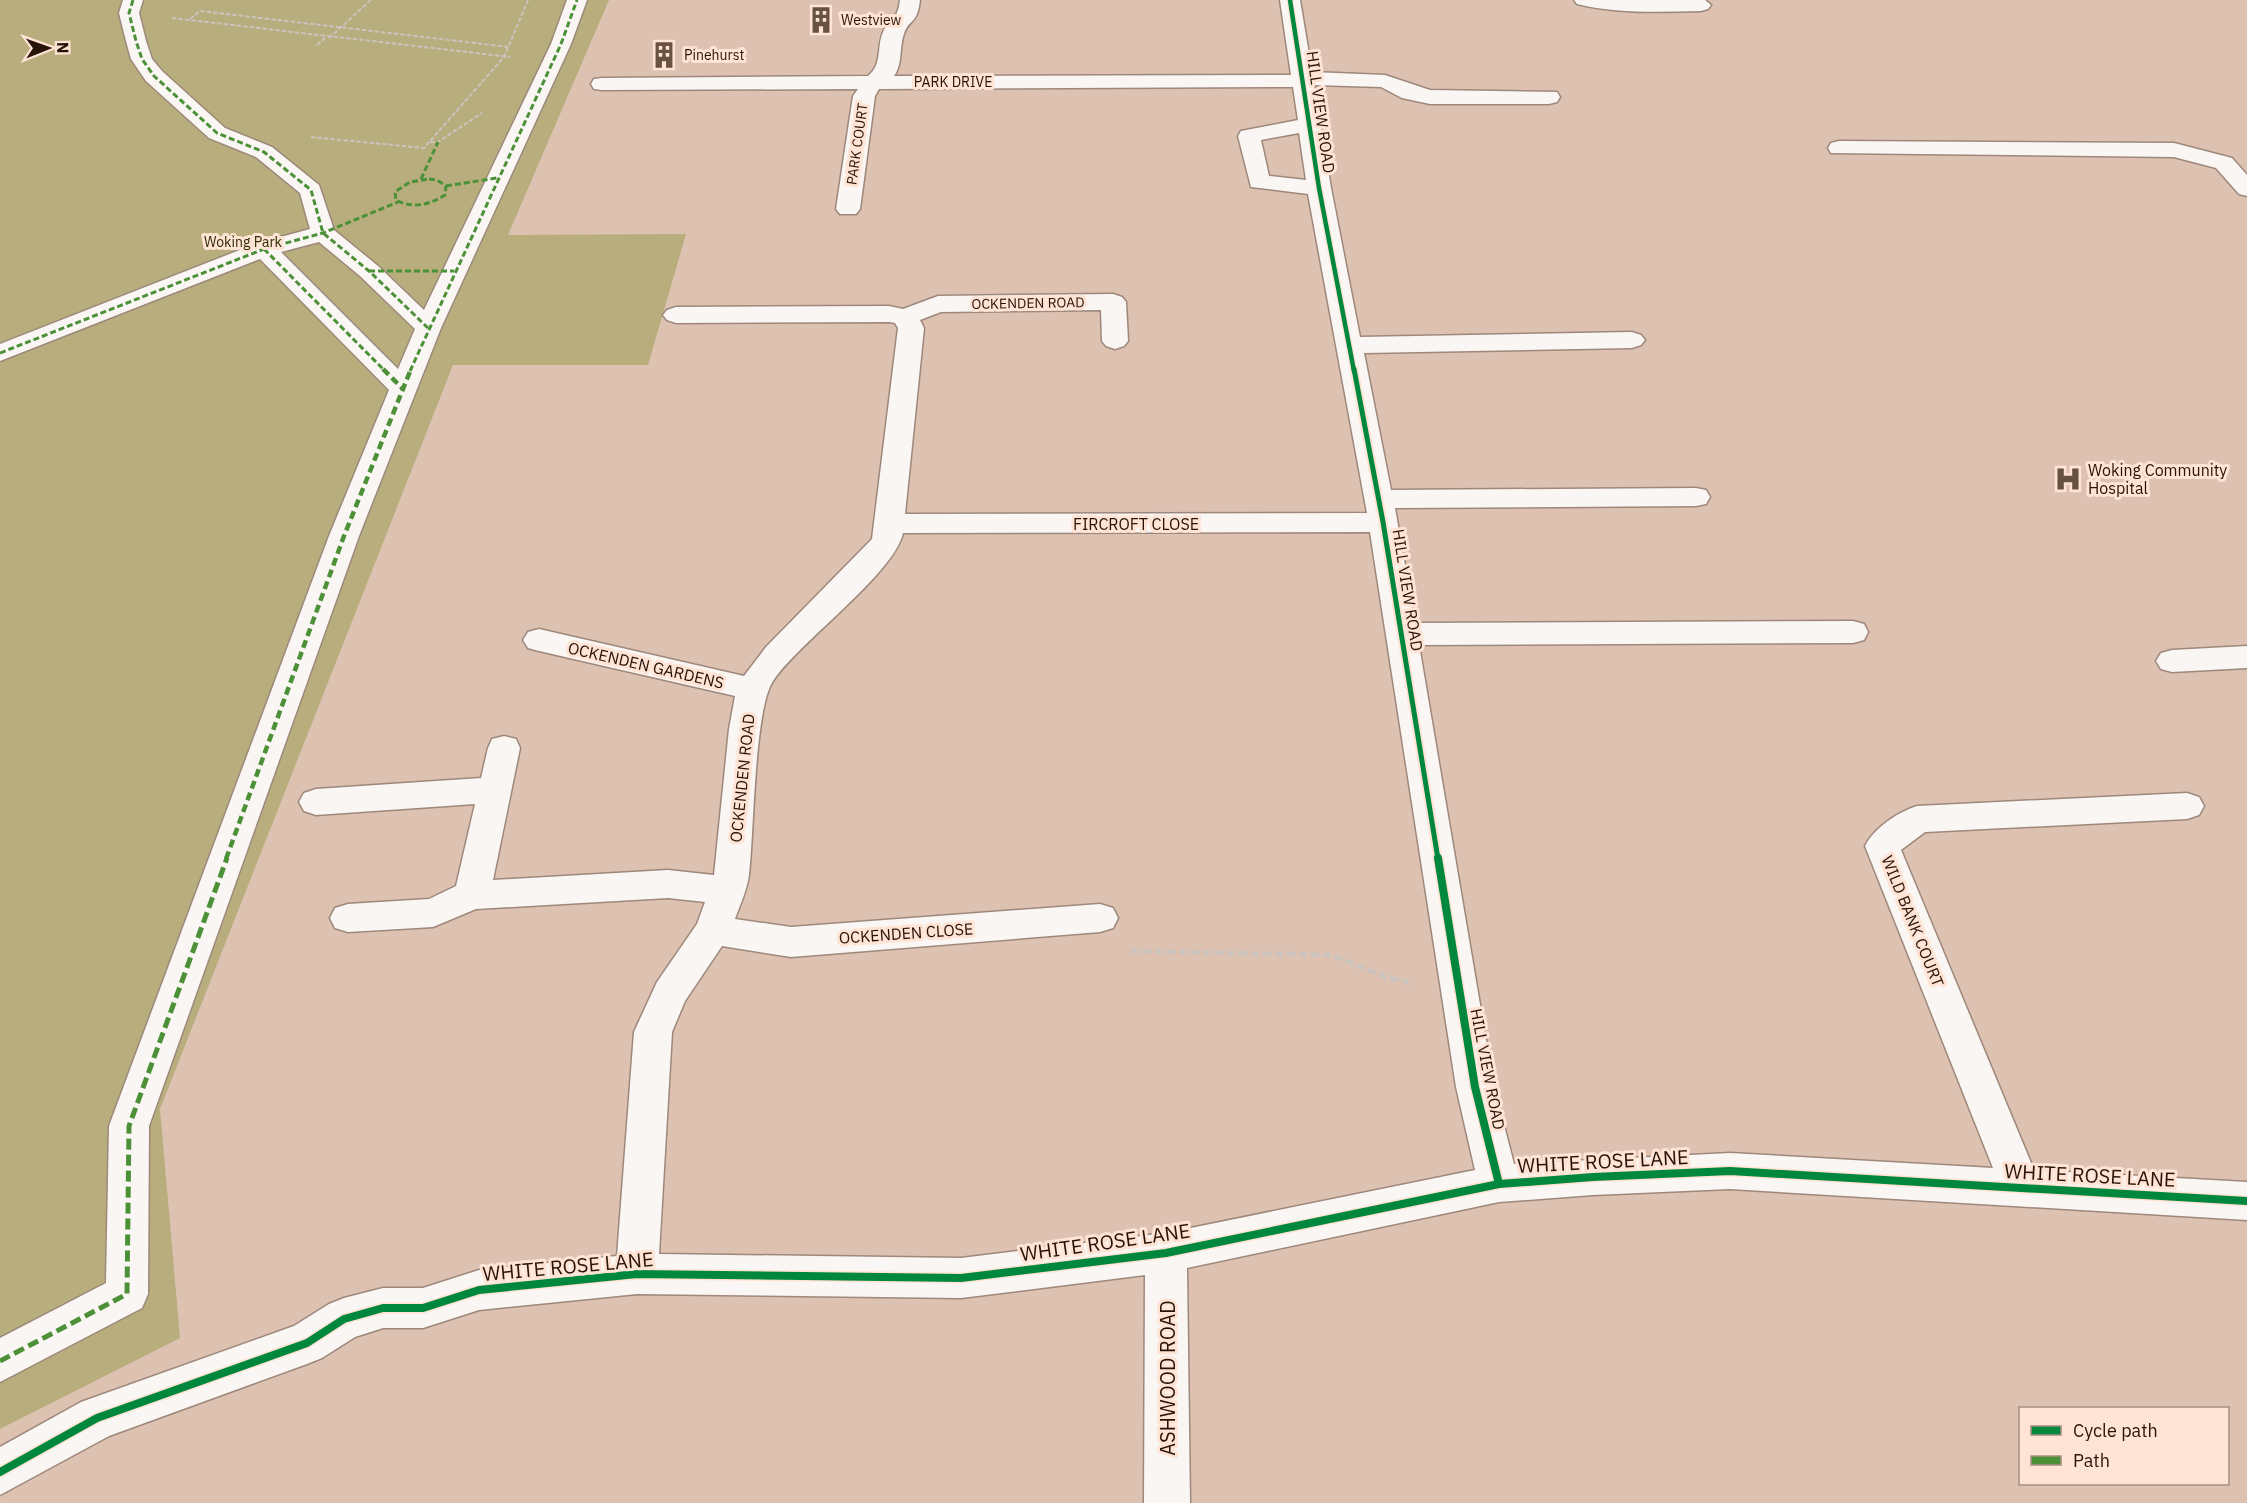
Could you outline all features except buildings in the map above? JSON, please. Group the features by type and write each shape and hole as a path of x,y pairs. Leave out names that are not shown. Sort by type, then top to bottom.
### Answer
{"street":[{"path":"0,1361 127,1294 129,1126 344,536 428,328 552,60 577,0"},
{"name":"PARK COURT","path":"848,209 864,96 873,83 887,71 894,30 908,17 910,0"},
{"name":"HILL VIEW ROAD","path":"1290,0 1319,188 1381,510 1475,1088 1499,1184"},
{"path":"1584,0 1625,6 1701,5"},
{"path":"131,7 142,59 154,76 217,133 264,152 311,190 323,233 369,270 428,328"},
{"name":"PARK DRIVE","path":"602,84 1303,79 1385,81 1410,93 1430,97 1550,97"},
{"path":"1309,125 1249,136 1259,182 1319,188"},
{"path":"1839,148 2187,152 2224,163 2247,189"},
{"path":"0,352 264,249 323,233"},
{"path":"264,249 403,388"},
{"name":"OCKENDEN ROAD","path":"676,315 890,314 905,317 938,304 1113,302 1115,341"},
{"name":"OCKENDEN ROAD","path":"637,1274 653,1032 670,993 713,930 731,878 745,729 753,689 777,655 862,570 886,542 890,524 911,328 905,317"},
{"path":"1349,345 1632,340"},
{"name":"FIRCROFT CLOSE","path":"890,524 1381,510 1696,497"},
{"path":"1401,634 1853,632"},
{"name":"OCKENDEN GARDENS","path":"539,640 753,689"},
{"path":"2172,661 2247,657"},
{"path":"472,895 504,748"},
{"path":"316,802 494,790"},
{"name":"WILD BANK COURT","path":"2021,1188 1882,846 1917,819 2187,806"},
{"path":"348,918 433,913 472,895 668,884 727,891"},
{"name":"OCKENDEN CLOSE","path":"713,930 791,942 1100,918"},
{"name":"WHITE ROSE LANE","path":"0,1472 97,1418 307,1343 344,1319 383,1308 423,1308 479,1290 637,1274 961,1278 1166,1253 1499,1184 1730,1171 2247,1200"},
{"name":"ASHWOOD ROAD","path":"1166,1253 1167,1503"}],"path":[{"path":"316,45 341,27 371,0"},
{"path":"307,137 424,148 504,57 528,0"},
{"path":"131,7 189,20 327,38 552,60"},
{"path":"189,20 200,11 509,47"},
{"path":"1100,918 1126,951 1331,955 1388,978"}],"green space":[{"name":"Woking Park","path":"0,0 609,0 508,235 686,234 648,365 453,365 160,1109 180,1338 0,1429"}],"marked path":[{"path":"133,0 129,13 136,41 142,59 154,76 217,133 264,152 311,190 323,233 369,271 428,328"},
{"path":"0,1361 127,1294 129,1126 344,536 428,328 561,44 577,0"},
{"path":"421,179 438,142"},
{"path":"446,186 497,178"},
{"path":"429,179 437,180 446,186 445,195 421,205 408,205 396,200 395,192 406,183 429,179"},
{"path":"0,353 264,249 323,233 398,202"},
{"path":"264,249 403,389"},
{"path":"369,271 454,271"}],"cycle path":[{"path":"1290,0 1319,188 1383,522 1475,1087 1499,1184"},
{"path":"0,1472 97,1418 307,1343 344,1319 383,1308 423,1308 479,1290 637,1274 961,1278 1166,1253 1499,1184 1593,1177 1730,1171 2247,1201"}],"place":[{"name":"Westview","path":"821,20"},
{"name":"Pinehurst","path":"664,55"},
{"name":"Woking Community Hospital","path":"2068,479"}]}
